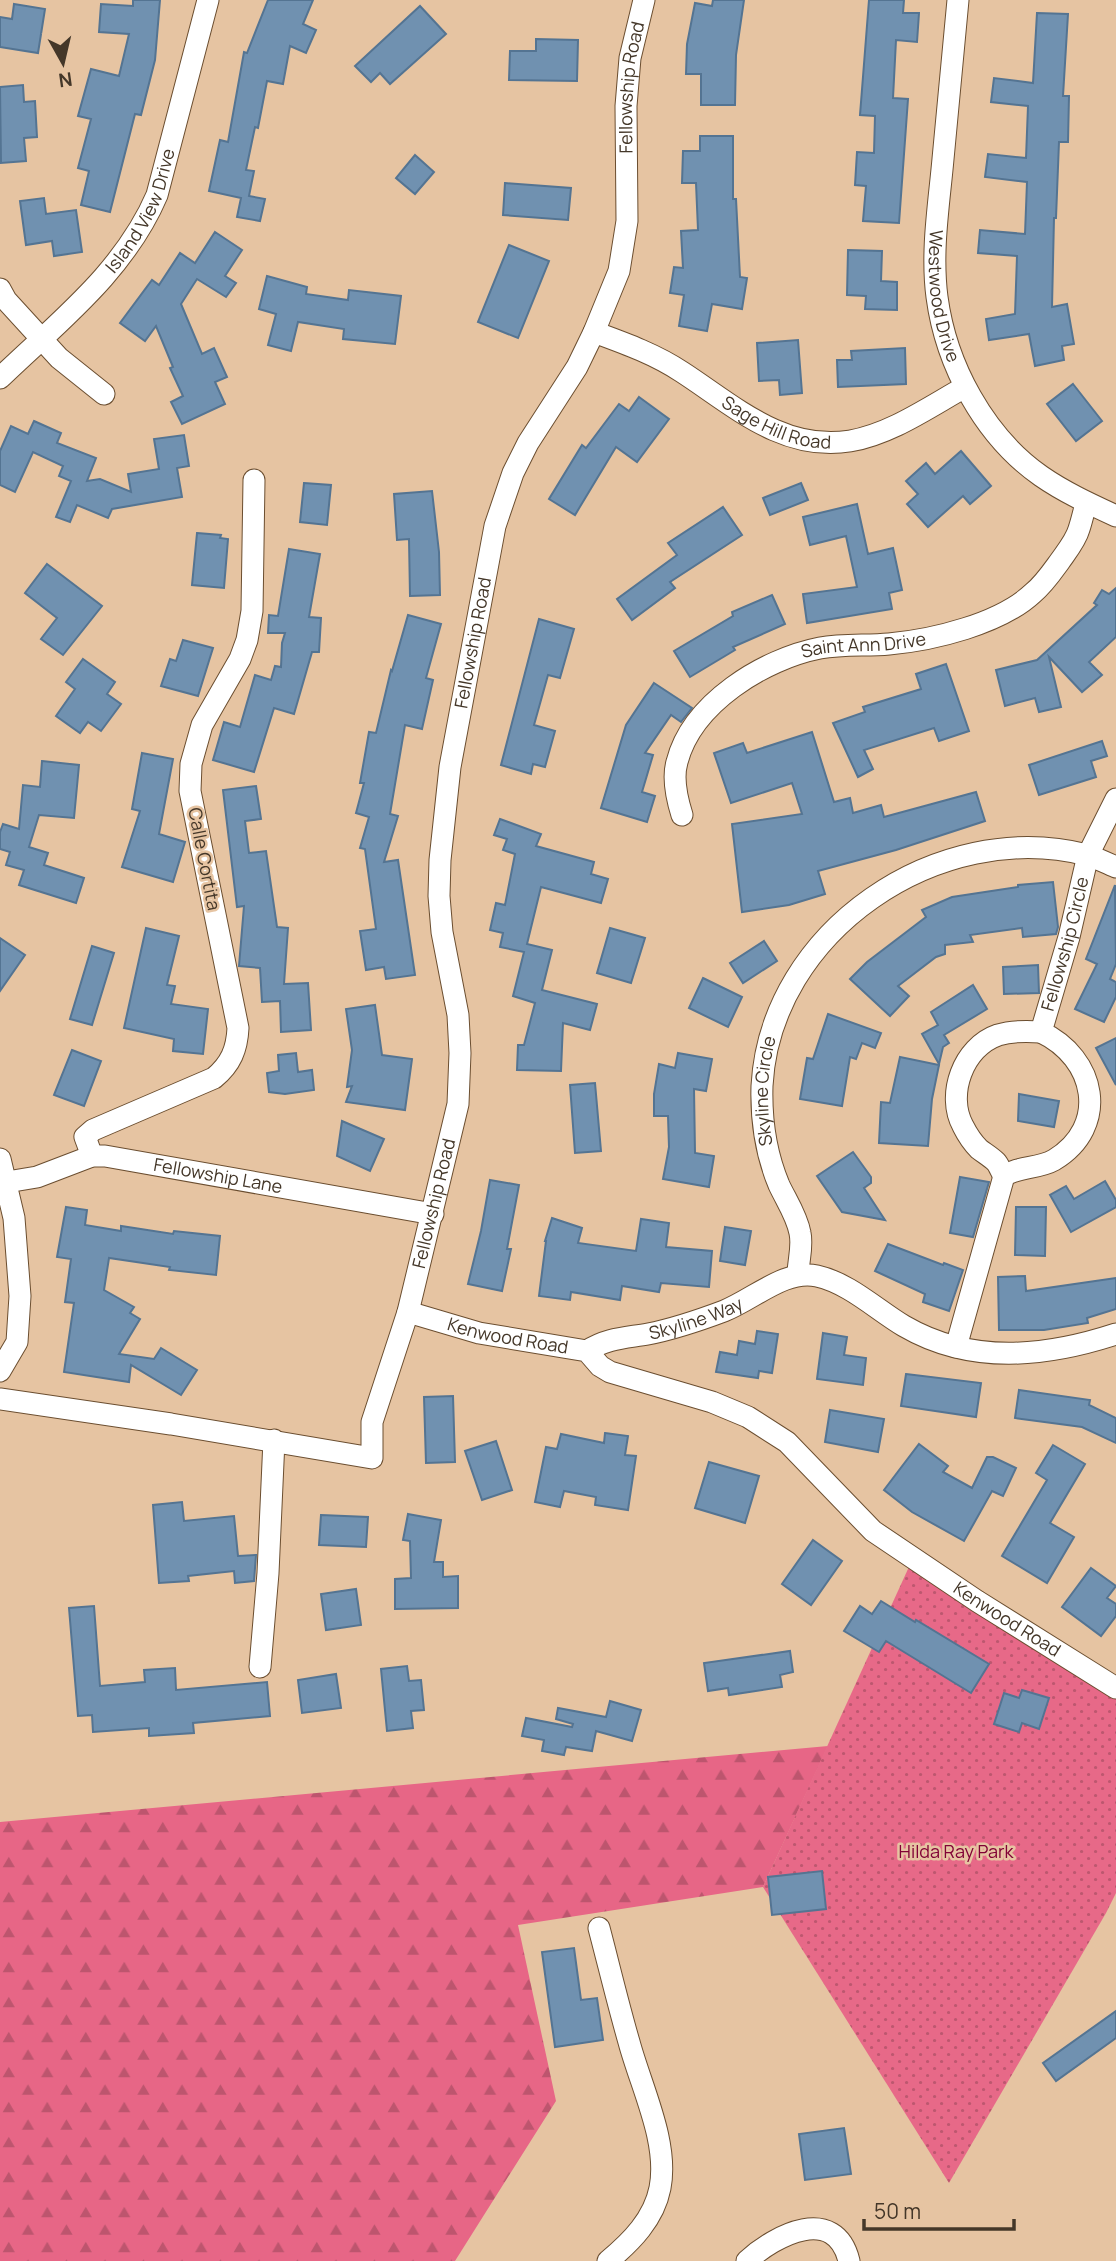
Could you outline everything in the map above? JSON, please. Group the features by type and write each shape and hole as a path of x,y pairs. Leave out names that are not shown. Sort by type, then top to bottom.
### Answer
{"street":[{"name":"Island View Drive","path":"0,378 105,277 145,223 162,176 208,0"},
{"name":"Fellowship Road","path":"408,1312 458,1104 458,1016 442,932 439,896 440,860 455,740 501,504 528,443 577,367 619,271 624,252 627,221 626,106 630,58 644,0"},
{"name":"Westwood Drive","path":"958,0 936,218 935,269 937,297 953,360 965,387 990,426 1015,454 1040,475 1086,503 1116,516"},
{"path":"0,289 6,300 59,358 104,394"},
{"name":"Sage Hill Road","path":"594,332 639,349 680,370 747,417 776,432 798,439 849,441 876,434 965,387"},
{"name":"Calle Cortita","path":"92,1156 85,1137 93,1130 214,1078 223,1070 235,1051 238,1028 190,791 191,764 202,725 240,659 247,640 252,611 254,480"},
{"name":"Saint Ann Drive","path":"682,815 676,788 677,762 691,731 728,690 761,668 792,655 822,648 891,644 930,638 968,628 1011,608 1032,595 1051,575 1079,531 1086,503"},
{"name":"Fellowship Circle","path":"1041,1032 1069,937 1088,855 1116,799"},
{"name":"Skyline Circle","path":"798,1275 801,1236 767,1148 762,1087 772,1028 781,1005 811,956 836,927 866,902 898,881 932,865 969,854 1035,848 1088,855 1116,867"},
{"name":"Fellowship Circle","path":"1041,1032 1068,1049 1081,1066 1089,1087 1087,1118 1078,1138 1054,1160 1012,1171 1004,1176 997,1162 972,1141 961,1123 956,1102 958,1081 966,1062 989,1040 999,1035 1041,1032"},
{"name":"Fellowship Lane","path":"7,1182 37,1177 92,1156 105,1156 433,1214"},
{"path":"0,1159 7,1182 18,1249 20,1296 17,1342 0,1371"},
{"path":"956,1347 1004,1176"},
{"path":"798,1275 819,1276 905,1327 927,1338 956,1347 989,1353 1037,1353 1079,1347 1116,1334"},
{"name":"Skyline Way","path":"587,1351 609,1339 649,1334 689,1324 727,1310 787,1277 798,1275"},
{"path":"0,1399 274,1440 372,1458 372,1422 408,1312"},
{"name":"Kenwood Road","path":"408,1312 479,1333 587,1351 600,1366 610,1372 712,1402 748,1417 787,1442 873,1531 976,1601 1116,1688"},
{"path":"260,1667 274,1440"},
{"path":"599,1928 629,2043 656,2131 662,2164 660,2190 651,2214 630,2242 608,2261"},
{"path":"747,2261 772,2242 795,2231 816,2228 835,2236 842,2244 849,2261"}],"green space":[{"name":"Hilda Ray Park","path":"913,1558 1116,1688 1116,1893 949,2183 763,1887"},
{"path":"828,1746 763,1887 518,1925 556,2101 455,2261 0,2261 0,1822"}],"building":[{"path":"133,0 160,0 155,60 141,115 135,114 110,212 81,205 89,171 78,168 91,119 78,116 91,69 119,76 129,34 99,32 101,4 133,6"},
{"path":"268,0 313,0 303,24 316,30 306,53 290,46 283,84 267,81 246,170 254,171 249,196 265,199 260,221 237,217 241,198 209,191 220,140 228,142 244,52 247,53"},
{"path":"713,0 744,0 736,55 735,105 701,105 701,74 686,74 687,44 695,3 712,6"},
{"path":"869,0 904,0 903,13 919,13 917,42 896,40 893,98 908,99 899,223 863,221 866,186 855,185 857,152 874,153 875,116 860,115"},
{"path":"14,4 45,9 38,53 0,47 0,17 12,19"},
{"path":"420,6 446,34 390,84 380,73 371,82 355,66"},
{"path":"1037,13 1068,14 1063,96 1069,96 1068,142 1059,142 1052,307 1067,304 1074,344 1062,346 1064,360 1035,366 1029,334 989,340 986,319 1015,314 1017,256 978,253 980,230 1025,234 1027,182 985,177 988,154 1026,158 1028,106 991,102 994,78 1033,83"},
{"path":"536,39 578,40 577,81 509,80 510,51 536,51"},
{"path":"23,85 24,102 35,101 37,137 24,138 26,161 1,163 0,87"},
{"path":"700,136 733,136 733,199 736,199 740,277 747,278 742,309 712,304 707,331 679,326 684,295 670,293 674,267 683,268 681,231 698,230 696,183 682,183 683,151 700,151"},
{"path":"415,155 434,172 415,194 396,178"},
{"path":"505,183 571,188 568,220 503,215"},
{"path":"44,198 46,214 76,210 82,252 54,256 52,241 26,245 20,201"},
{"path":"215,232 242,250 225,276 236,283 226,297 197,279 181,304 202,354 214,348 227,377 215,382 225,404 182,424 171,402 183,396 156,326 145,341 120,323 152,280 159,285 180,253 195,263"},
{"path":"509,245 549,261 518,338 478,322"},
{"path":"848,250 882,251 881,281 897,282 897,310 865,309 866,296 847,295"},
{"path":"267,276 307,287 306,294 348,300 349,290 401,296 395,344 343,339 344,329 298,322 291,351 268,345 276,314 259,309"},
{"path":"798,340 802,393 780,395 779,380 759,381 757,343"},
{"path":"905,348 906,384 838,387 837,360 852,360 851,351"},
{"path":"1073,384 1102,421 1076,441 1047,404"},
{"path":"639,397 669,419 637,462 616,447 575,515 549,499 582,445 586,448 619,404 629,411"},
{"path":"34,421 61,433 57,443 96,458 87,481 100,479 131,492 128,474 159,469 154,439 184,435 189,466 177,468 182,497 112,509 108,518 77,505 70,522 56,517 71,481 59,476 63,466 33,452 15,492 0,485 0,451 11,426 28,434"},
{"path":"961,451 991,486 970,504 963,496 928,527 907,504 918,494 906,481 926,463 935,474"},
{"path":"304,483 331,485 327,525 300,522"},
{"path":"801,483 808,500 770,515 763,498"},
{"path":"432,491 439,552 440,595 410,596 409,539 397,540 394,494"},
{"path":"857,504 868,554 893,548 902,590 889,593 892,609 807,623 803,594 857,587 846,536 810,545 803,517"},
{"path":"723,507 742,535 670,582 675,588 632,620 617,599 677,555 668,543"},
{"path":"197,533 221,535 220,538 228,539 224,588 192,585"},
{"path":"289,549 320,554 309,617 321,618 319,652 312,652 294,714 274,708 254,772 213,760 224,722 240,727 255,675 271,680 275,666 281,667 285,633 268,633 269,615 278,616"},
{"path":"47,564 102,606 63,655 41,639 57,618 25,593"},
{"path":"1116,588 1116,637 1089,662 1102,675 1082,692 1049,657 1061,707 1039,712 1035,698 1005,706 996,670 1037,660 1097,605 1094,603 1102,590 1109,594"},
{"path":"772,595 785,624 733,647 735,650 690,677 674,651 733,616 732,612"},
{"path":"408,615 441,624 426,678 433,680 422,729 405,725 390,814 398,816 384,862 398,860 415,975 386,979 384,967 366,970 360,931 376,929 365,849 360,848 369,817 356,813 364,783 360,783 369,732 376,733"},
{"path":"539,619 574,629 560,678 548,675 534,725 555,731 545,767 533,764 531,774 501,765"},
{"path":"183,640 213,648 198,696 161,686 170,659 176,661"},
{"path":"83,659 115,682 107,694 121,704 101,731 88,722 80,733 56,716 75,689 66,682"},
{"path":"946,664 969,731 939,741 934,728 864,750 873,769 858,777 833,723 865,712 863,707 921,689 916,674"},
{"path":"654,683 692,708 681,722 671,715 645,753 653,755 642,792 655,796 647,822 601,808 626,725"},
{"path":"812,732 834,802 850,798 853,813 881,805 884,817 976,792 985,821 896,850 818,871 825,894 789,905 742,912 732,824 802,814 792,783 731,803 714,753 743,743 747,753"},
{"path":"1102,741 1107,756 1091,761 1096,777 1039,795 1029,765"},
{"path":"142,753 173,759 159,834 185,842 173,882 122,867 140,811 132,809"},
{"path":"42,761 79,765 74,818 39,815 29,847 48,853 44,865 84,878 76,903 19,885 24,870 6,865 10,852 0,849 3,824 19,829 23,785 40,787"},
{"path":"256,786 261,819 245,821 249,853 266,851 277,927 288,928 284,984 308,983 311,1030 281,1032 280,1001 262,1002 260,968 239,966 244,906 237,907 223,790"},
{"path":"500,819 541,834 536,846 594,862 591,874 608,879 601,903 541,887 527,944 552,950 542,990 597,1004 590,1030 563,1023 561,1071 517,1070 518,1045 524,1045 535,1003 513,996 524,952 500,947 503,933 490,930 496,903 505,905 515,854 503,850 507,839 494,835"},
{"path":"1053,882 1058,927 1056,934 1023,937 1022,928 970,935 973,942 945,945 945,954 936,957 898,986 909,996 890,1016 850,979 867,962 926,917 922,910 952,897 1018,885"},
{"path":"1115,885 1116,964 1110,979 1116,982 1116,997 1104,1022 1075,1009 1097,964 1086,959"},
{"path":"146,928 179,936 167,985 175,986 171,1004 208,1009 203,1054 173,1051 174,1039 124,1028"},
{"path":"610,928 645,938 631,983 597,973"},
{"path":"0,938 25,955 0,991"},
{"path":"764,941 777,961 743,983 730,963"},
{"path":"92,946 114,953 92,1025 70,1019"},
{"path":"1038,965 1039,993 1004,994 1003,967"},
{"path":"703,978 742,997 728,1027 689,1008"},
{"path":"973,985 987,1009 944,1035 949,1043 943,1047 939,1064 922,1034 938,1025 931,1012"},
{"path":"375,1005 382,1055 412,1059 405,1110 346,1102 352,1086 347,1087 352,1050 346,1009"},
{"path":"828,1014 881,1033 875,1048 862,1043 856,1059 850,1057 842,1106 800,1099 807,1058 813,1059"},
{"path":"1116,1038 1116,1085 1096,1048"},
{"path":"72,1050 101,1061 84,1106 54,1095"},
{"path":"296,1053 298,1072 312,1070 314,1090 285,1094 269,1092 267,1073 279,1071 278,1055"},
{"path":"678,1053 712,1059 706,1091 694,1089 695,1153 714,1156 709,1187 663,1179 669,1147 668,1116 654,1116 654,1094 659,1064 675,1068"},
{"path":"900,1057 939,1065 932,1099 928,1146 879,1143 881,1102 890,1103"},
{"path":"595,1083 601,1151 575,1153 570,1085"},
{"path":"1019,1094 1059,1101 1054,1127 1018,1121"},
{"path":"342,1121 384,1139 370,1171 337,1156"},
{"path":"853,1152 871,1177 871,1183 864,1188 885,1220 842,1212 817,1176"},
{"path":"960,1177 989,1182 973,1237 950,1233"},
{"path":"490,1180 519,1185 507,1249 511,1249 502,1291 468,1284"},
{"path":"1105,1181 1116,1200 1116,1207 1071,1232 1050,1195 1066,1186 1074,1199"},
{"path":"66,1207 87,1210 85,1225 121,1231 121,1226 173,1234 174,1231 220,1236 216,1275 169,1270 170,1267 109,1258 104,1290 134,1307 130,1313 140,1319 119,1354 154,1359 161,1348 197,1370 181,1395 131,1365 129,1382 64,1372 74,1303 65,1302 71,1259 57,1257"},
{"path":"1016,1207 1046,1207 1045,1256 1015,1255"},
{"path":"552,1218 582,1228 578,1243 636,1251 641,1219 669,1223 666,1247 712,1251 709,1287 661,1283 659,1292 622,1286 620,1300 571,1292 570,1300 539,1296 545,1241"},
{"path":"725,1227 751,1231 745,1265 720,1261"},
{"path":"888,1244 963,1270 949,1311 923,1302 925,1294 875,1271"},
{"path":"1025,1276 1026,1291 1116,1278 1116,1309 1087,1318 1088,1323 1044,1330 999,1330 998,1277"},
{"path":"757,1331 778,1334 772,1373 759,1371 758,1378 716,1372 720,1352 737,1355 739,1341 755,1344"},
{"path":"823,1333 847,1337 844,1355 866,1358 863,1385 817,1379"},
{"path":"906,1374 981,1383 976,1417 901,1406"},
{"path":"1019,1390 1090,1400 1089,1405 1116,1418 1116,1443 1082,1427 1015,1418"},
{"path":"453,1396 455,1462 426,1463 424,1397"},
{"path":"830,1410 884,1419 878,1452 825,1442"},
{"path":"605,1433 628,1436 625,1455 636,1456 628,1510 595,1505 596,1497 564,1491 560,1507 535,1502 546,1447 557,1449 561,1434 604,1443"},
{"path":"496,1441 512,1490 482,1500 465,1451"},
{"path":"919,1444 948,1466 943,1472 972,1488 987,1457 993,1457 1016,1468 1003,1496 992,1491 964,1541 912,1512 884,1490"},
{"path":"1053,1445 1085,1464 1050,1523 1074,1537 1047,1583 1002,1556 1047,1480 1036,1473"},
{"path":"709,1462 759,1476 745,1523 695,1508"},
{"path":"182,1502 184,1521 234,1516 238,1556 256,1555 254,1581 235,1583 234,1571 188,1576 189,1581 159,1583 153,1505"},
{"path":"408,1514 441,1520 434,1562 443,1562 443,1577 458,1576 458,1608 395,1609 395,1579 411,1578 410,1541 403,1540"},
{"path":"321,1515 368,1517 366,1547 319,1545"},
{"path":"813,1540 842,1561 811,1605 782,1584"},
{"path":"1091,1568 1116,1586 1107,1598 1116,1604 1116,1616 1101,1636 1062,1607"},
{"path":"356,1589 361,1625 326,1630 321,1594"},
{"path":"881,1601 989,1664 971,1693 886,1641 879,1652 844,1631 860,1606 872,1614"},
{"path":"94,1606 100,1686 145,1682 144,1670 175,1668 176,1690 267,1682 270,1716 193,1723 194,1733 149,1736 149,1728 93,1732 92,1715 78,1716 69,1608"},
{"path":"790,1651 793,1672 780,1675 782,1687 729,1695 728,1688 708,1691 704,1663"},
{"path":"407,1666 409,1681 421,1680 424,1710 411,1711 413,1728 387,1731 381,1669"},
{"path":"336,1674 341,1708 302,1713 298,1680"},
{"path":"1022,1690 1049,1698 1039,1729 1022,1723 1019,1732 994,1724 1004,1693 1019,1698"},
{"path":"610,1701 641,1710 632,1741 596,1731 592,1751 566,1747 564,1755 542,1751 544,1740 522,1736 526,1718 572,1727 573,1724 556,1719 558,1708 606,1717"},
{"path":"822,1871 826,1909 772,1915 768,1877"},
{"path":"574,1948 581,2000 597,1998 603,2040 555,2047 542,1952"},
{"path":"1116,2011 1116,2038 1056,2081 1043,2063"},
{"path":"844,2128 851,2174 805,2180 799,2134"}]}
